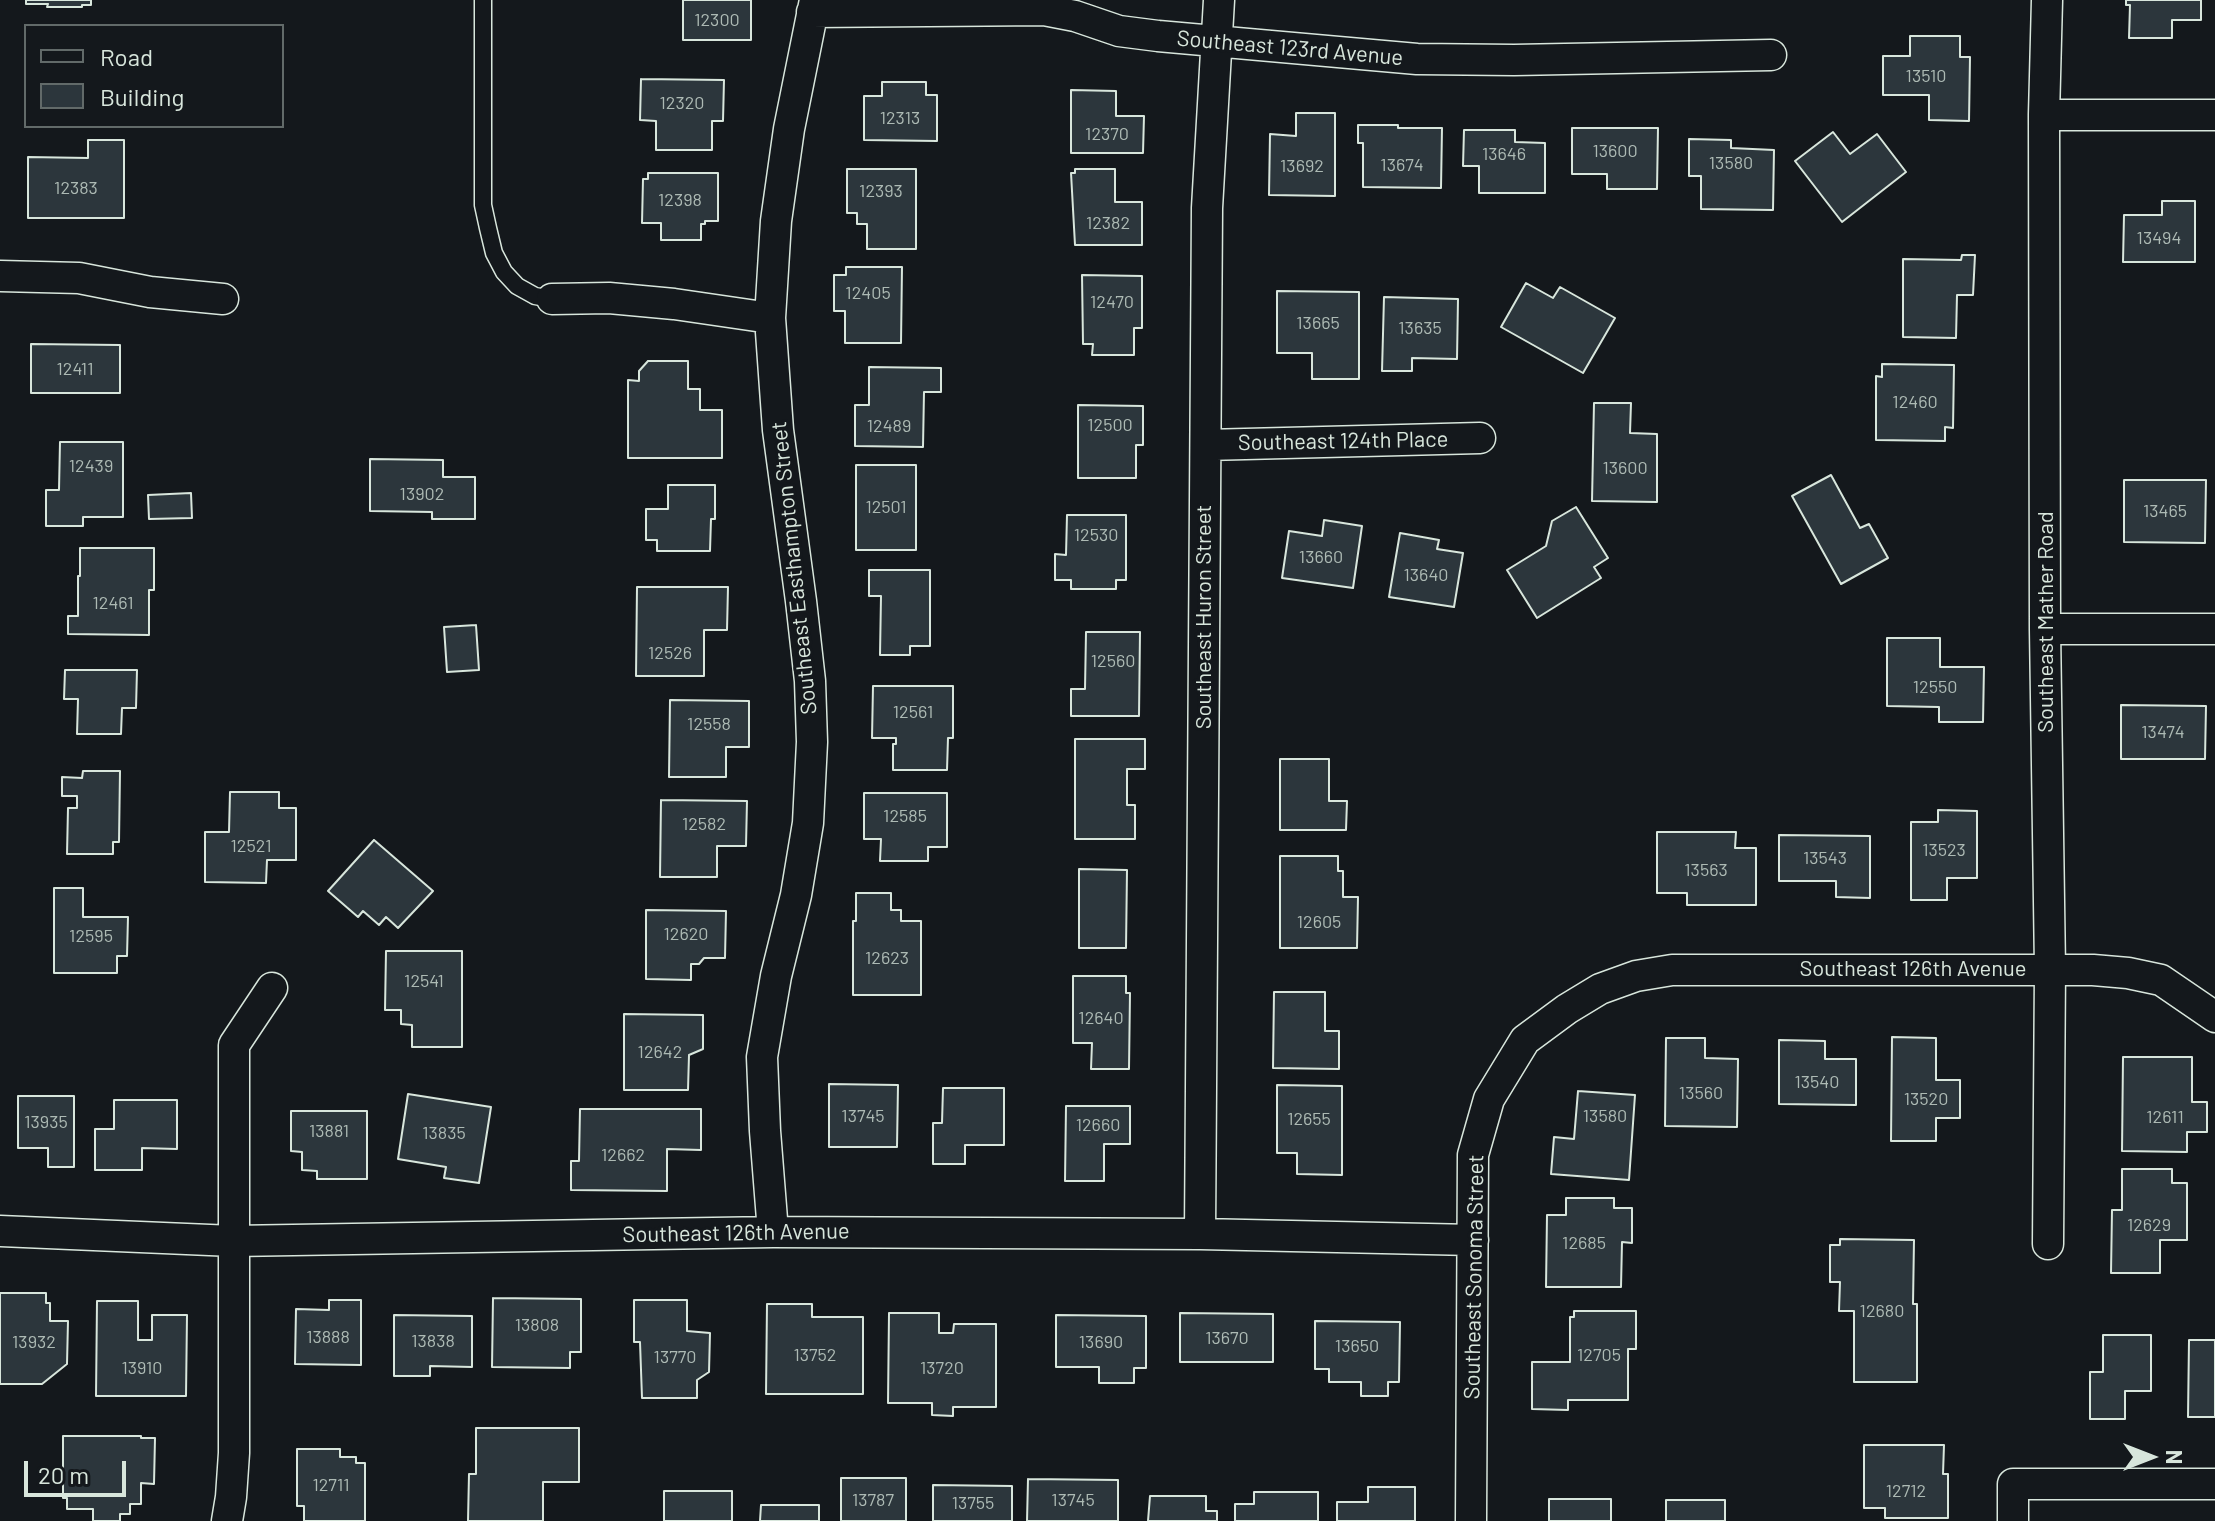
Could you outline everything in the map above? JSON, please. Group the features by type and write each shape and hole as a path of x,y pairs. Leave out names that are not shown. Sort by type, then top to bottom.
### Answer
{"street":[{"name":"Southeast Huron Street","path":"1200,1234 1207,208 1219,0"},
{"name":"Southeast Mather Road","path":"2047,0 2044,115 2045,629 2050,969 2048,1244"},
{"name":"Southeast 123rd Avenue","path":"814,6 1044,10 1075,16 1119,31 1417,59 1771,55"},
{"name":"Southeast Easthampton Street","path":"773,1232 762,1057 808,823 812,742 810,681 778,430 770,318 776,221 789,129 814,6"},
{"path":"2044,115 2215,115"},
{"path":"0,276 79,278 150,292 223,299"},
{"path":"552,299 609,298 770,318"},
{"name":"Southeast 124th Place","path":"1206,445 1480,438"},
{"path":"2045,629 2215,629"},
{"name":"Southeast 126th Avenue","path":"1600,989 1636,976 1672,970 2093,970 2161,980 2215,1017"},
{"path":"227,1521 234,1453 234,1045 272,988"},
{"name":"Southeast Sonoma Street","path":"1471,1521 1473,1155 1489,1099 1525,1040 1600,989"},
{"name":"Southeast 126th Avenue","path":"0,1231 233,1241 773,1232 1200,1234 1473,1240"},
{"path":"2013,1521 2013,1484 2215,1484"}],"lane":[{"path":"483,0 483,205 488,228 494,253 504,272 517,286 535,296 552,299"}],"building":[{"path":"26,0 91,0 91,5 47,7 48,4 26,4"},
{"path":"683,0 751,0 751,40 683,40"},
{"path":"2126,0 2201,0 2201,20 2172,20 2172,38 2129,38 2130,5 2126,5"},
{"path":"1910,36 1960,36 1960,57 1970,57 1969,121 1929,120 1929,95 1883,95 1883,56 1910,56"},
{"path":"641,79 724,80 723,121 712,121 712,150 656,150 656,121 640,120"},
{"path":"882,82 926,82 926,95 937,95 937,141 864,140 864,96 882,96"},
{"path":"1071,90 1116,91 1116,116 1144,116 1143,153 1071,153"},
{"path":"1296,113 1335,113 1335,196 1269,195 1270,134 1296,136"},
{"path":"1358,125 1442,128 1441,188 1363,187 1363,143 1358,143"},
{"path":"1572,128 1658,128 1657,189 1607,189 1607,174 1572,174"},
{"path":"1464,130 1515,130 1515,142 1545,143 1545,193 1479,193 1479,166 1463,166"},
{"path":"1833,132 1850,154 1877,134 1906,172 1842,222 1795,161"},
{"path":"1689,139 1731,140 1731,148 1774,150 1773,210 1701,209 1701,176 1689,176"},
{"path":"88,140 124,140 124,218 28,218 28,157 88,158"},
{"path":"847,169 916,169 916,249 867,249 867,224 857,224 857,213 847,213"},
{"path":"1075,169 1115,169 1115,202 1142,202 1142,245 1075,245 1071,173 1075,173"},
{"path":"648,173 718,173 718,221 701,224 701,240 661,240 661,223 642,223 643,179 648,179"},
{"path":"2162,201 2195,201 2195,262 2123,262 2124,215 2162,215"},
{"path":"1962,255 1975,255 1973,295 1957,295 1956,338 1903,337 1903,259 1961,260"},
{"path":"846,267 902,267 901,343 845,343 845,311 834,311 834,275 846,275"},
{"path":"1082,275 1142,276 1142,328 1134,328 1134,355 1092,355 1093,344 1083,344"},
{"path":"1526,283 1553,298 1560,287 1615,318 1583,373 1501,327"},
{"path":"1277,291 1359,292 1359,379 1312,379 1312,353 1277,353"},
{"path":"1384,297 1458,299 1457,359 1412,358 1412,371 1382,371"},
{"path":"31,344 120,345 120,393 31,393"},
{"path":"648,361 688,361 688,389 700,389 700,410 722,410 722,458 628,458 628,380 639,381 639,371"},
{"path":"1882,364 1954,365 1953,428 1945,427 1945,441 1876,440 1876,376 1882,377"},
{"path":"869,367 941,368 941,392 924,392 923,447 855,446 855,405 869,405"},
{"path":"1594,403 1631,403 1630,433 1657,434 1657,502 1592,501"},
{"path":"1078,405 1143,406 1143,445 1136,445 1136,478 1078,478"},
{"path":"60,442 123,442 123,517 83,517 83,526 46,526 46,490 59,490"},
{"path":"370,459 443,460 443,477 475,477 475,519 432,519 432,512 370,511"},
{"path":"856,465 916,465 916,550 856,550"},
{"path":"1831,475 1860,528 1869,524 1888,558 1841,584 1792,496"},
{"path":"2124,480 2206,480 2205,543 2124,542"},
{"path":"668,485 715,485 715,519 711,519 710,551 657,551 657,540 646,540 646,509 668,509"},
{"path":"191,493 192,518 149,519 148,495"},
{"path":"1576,507 1608,558 1594,567 1601,578 1537,618 1507,570 1546,546 1552,521"},
{"path":"1067,515 1126,515 1126,580 1116,580 1116,589 1071,589 1071,580 1055,580 1055,554 1066,555"},
{"path":"1324,520 1362,526 1353,588 1282,578 1289,531 1322,536"},
{"path":"1400,533 1439,540 1437,549 1463,553 1454,607 1389,597"},
{"path":"80,548 154,548 154,590 149,590 149,635 68,634 68,616 78,616"},
{"path":"869,570 930,570 930,646 910,646 910,655 880,655 881,596 869,596"},
{"path":"637,587 728,587 727,630 704,630 704,676 636,676"},
{"path":"476,625 479,670 447,672 444,627"},
{"path":"1086,632 1140,632 1139,716 1071,716 1071,689 1085,689"},
{"path":"1887,638 1940,638 1940,667 1984,667 1983,722 1939,722 1939,707 1887,706"},
{"path":"65,670 137,670 136,708 122,708 121,734 77,734 78,699 64,699"},
{"path":"873,686 953,686 953,738 948,738 947,770 893,770 893,744 896,744 896,738 872,738"},
{"path":"670,700 749,701 749,747 726,747 726,777 669,777"},
{"path":"2121,705 2206,706 2205,759 2121,759"},
{"path":"1075,739 1145,739 1145,769 1127,769 1127,805 1135,805 1135,839 1075,839"},
{"path":"1280,759 1329,759 1329,801 1347,801 1346,830 1280,830"},
{"path":"83,771 120,771 119,842 113,842 113,854 67,854 68,808 77,808 77,796 62,796 62,777 82,778"},
{"path":"230,792 279,792 279,808 296,808 296,860 267,860 266,883 205,882 205,832 229,832"},
{"path":"864,793 947,793 947,847 928,847 928,861 880,861 881,839 864,839"},
{"path":"661,800 747,801 746,846 717,846 717,877 660,877"},
{"path":"1938,810 1977,811 1977,878 1947,878 1947,900 1911,900 1911,822 1938,822"},
{"path":"1657,832 1736,832 1735,848 1756,848 1756,905 1687,905 1687,893 1657,893"},
{"path":"1779,835 1870,836 1870,898 1836,897 1836,881 1779,881"},
{"path":"374,840 433,891 398,928 386,917 379,925 363,911 358,917 328,891"},
{"path":"1280,856 1338,856 1338,871 1343,871 1343,897 1358,897 1357,948 1280,948"},
{"path":"1079,869 1127,870 1126,948 1079,948"},
{"path":"54,888 83,888 83,917 128,917 127,956 117,956 117,973 54,973"},
{"path":"856,893 891,893 891,910 901,910 901,921 921,921 921,995 853,995"},
{"path":"646,910 726,911 725,958 704,958 699,964 691,964 691,980 646,979"},
{"path":"386,951 462,951 462,1047 412,1047 412,1025 401,1024 401,1010 385,1010"},
{"path":"1073,976 1126,976 1126,993 1130,993 1129,1069 1091,1069 1092,1043 1073,1043"},
{"path":"1274,992 1325,992 1325,1031 1339,1031 1339,1069 1273,1068"},
{"path":"624,1014 703,1015 703,1049 689,1055 688,1090 624,1090"},
{"path":"1892,1037 1936,1038 1936,1080 1960,1080 1960,1118 1936,1118 1936,1141 1891,1141"},
{"path":"1666,1038 1705,1038 1705,1058 1738,1059 1737,1127 1665,1126"},
{"path":"1779,1040 1825,1041 1825,1059 1856,1059 1856,1105 1779,1104"},
{"path":"2123,1057 2192,1057 2192,1102 2207,1102 2207,1132 2187,1132 2187,1152 2122,1151"},
{"path":"829,1084 898,1085 897,1147 829,1147"},
{"path":"1277,1085 1342,1086 1342,1175 1297,1174 1297,1153 1277,1153"},
{"path":"943,1088 1004,1088 1004,1145 965,1145 965,1164 933,1164 933,1123 942,1123"},
{"path":"1578,1091 1635,1095 1629,1180 1551,1174 1554,1137 1574,1139"},
{"path":"408,1094 491,1107 479,1183 444,1178 446,1167 398,1159"},
{"path":"18,1096 74,1096 74,1167 48,1167 48,1148 18,1148"},
{"path":"114,1100 177,1100 177,1149 142,1148 142,1170 95,1170 95,1129 114,1129"},
{"path":"1066,1106 1130,1106 1130,1144 1104,1144 1104,1181 1065,1181"},
{"path":"580,1109 701,1109 701,1150 667,1149 667,1191 571,1190 571,1161 579,1161"},
{"path":"291,1111 367,1111 367,1179 317,1179 317,1171 302,1170 302,1152 291,1151"},
{"path":"2122,1169 2172,1169 2172,1183 2187,1183 2187,1240 2160,1240 2160,1273 2111,1273 2112,1210 2122,1210"},
{"path":"1566,1198 1614,1198 1614,1208 1632,1208 1632,1243 1622,1242 1621,1287 1546,1287 1547,1215 1566,1215"},
{"path":"1840,1239 1914,1240 1917,1382 1854,1382 1854,1311 1839,1311 1840,1282 1830,1282 1830,1245 1840,1245"},
{"path":"0,1293 46,1293 46,1303 50,1303 50,1321 68,1321 67,1364 42,1384 0,1384"},
{"path":"493,1298 581,1299 581,1352 570,1352 570,1368 492,1367"},
{"path":"329,1300 361,1300 361,1365 295,1364 296,1309 329,1310"},
{"path":"634,1300 687,1300 687,1331 710,1333 709,1372 697,1380 697,1398 642,1398 640,1342 634,1342"},
{"path":"97,1301 138,1301 138,1340 152,1340 152,1315 187,1315 186,1396 96,1396"},
{"path":"767,1304 812,1304 812,1317 863,1317 863,1394 766,1394"},
{"path":"1574,1311 1636,1311 1636,1349 1628,1349 1628,1400 1568,1400 1568,1410 1532,1409 1532,1362 1570,1362 1570,1317 1574,1317"},
{"path":"889,1313 939,1313 939,1333 953,1333 954,1324 996,1324 996,1407 953,1407 953,1416 932,1415 932,1403 888,1403"},
{"path":"1180,1313 1273,1314 1273,1362 1180,1362"},
{"path":"394,1315 472,1316 472,1367 430,1366 430,1376 394,1376"},
{"path":"1056,1315 1146,1316 1146,1368 1134,1368 1134,1383 1099,1383 1099,1367 1056,1367"},
{"path":"1315,1321 1400,1322 1399,1382 1388,1382 1388,1396 1361,1396 1361,1382 1329,1382 1329,1369 1315,1369"},
{"path":"2103,1335 2151,1335 2151,1391 2125,1391 2125,1419 2090,1419 2090,1372 2103,1372"},
{"path":"2189,1340 2215,1340 2215,1417 2188,1417"},
{"path":"476,1428 579,1428 579,1482 543,1482 543,1521 468,1521 469,1474 476,1474"},
{"path":"63,1436 155,1438 154,1484 141,1483 141,1504 130,1504 130,1514 120,1514 120,1521 93,1521 93,1509 67,1509 67,1498 63,1498"},
{"path":"1864,1445 1944,1445 1943,1474 1948,1474 1948,1518 1885,1518 1885,1508 1864,1508"},
{"path":"297,1449 340,1449 340,1457 356,1457 356,1463 365,1463 365,1521 304,1521 304,1506 297,1506"},
{"path":"841,1478 906,1478 906,1521 841,1521"},
{"path":"1028,1479 1118,1480 1118,1521 1027,1521"},
{"path":"933,1485 1012,1486 1012,1521 933,1521"},
{"path":"1368,1487 1415,1487 1415,1521 1337,1521 1337,1502 1368,1502"},
{"path":"664,1491 732,1491 732,1521 664,1521"},
{"path":"1254,1492 1318,1492 1318,1521 1235,1521 1235,1504 1254,1504"},
{"path":"1150,1496 1206,1496 1206,1511 1217,1511 1217,1521 1148,1521"},
{"path":"1549,1499 1611,1499 1611,1521 1549,1521"},
{"path":"1666,1500 1725,1500 1725,1521 1666,1521"},
{"path":"761,1505 819,1505 819,1521 760,1521"}]}
